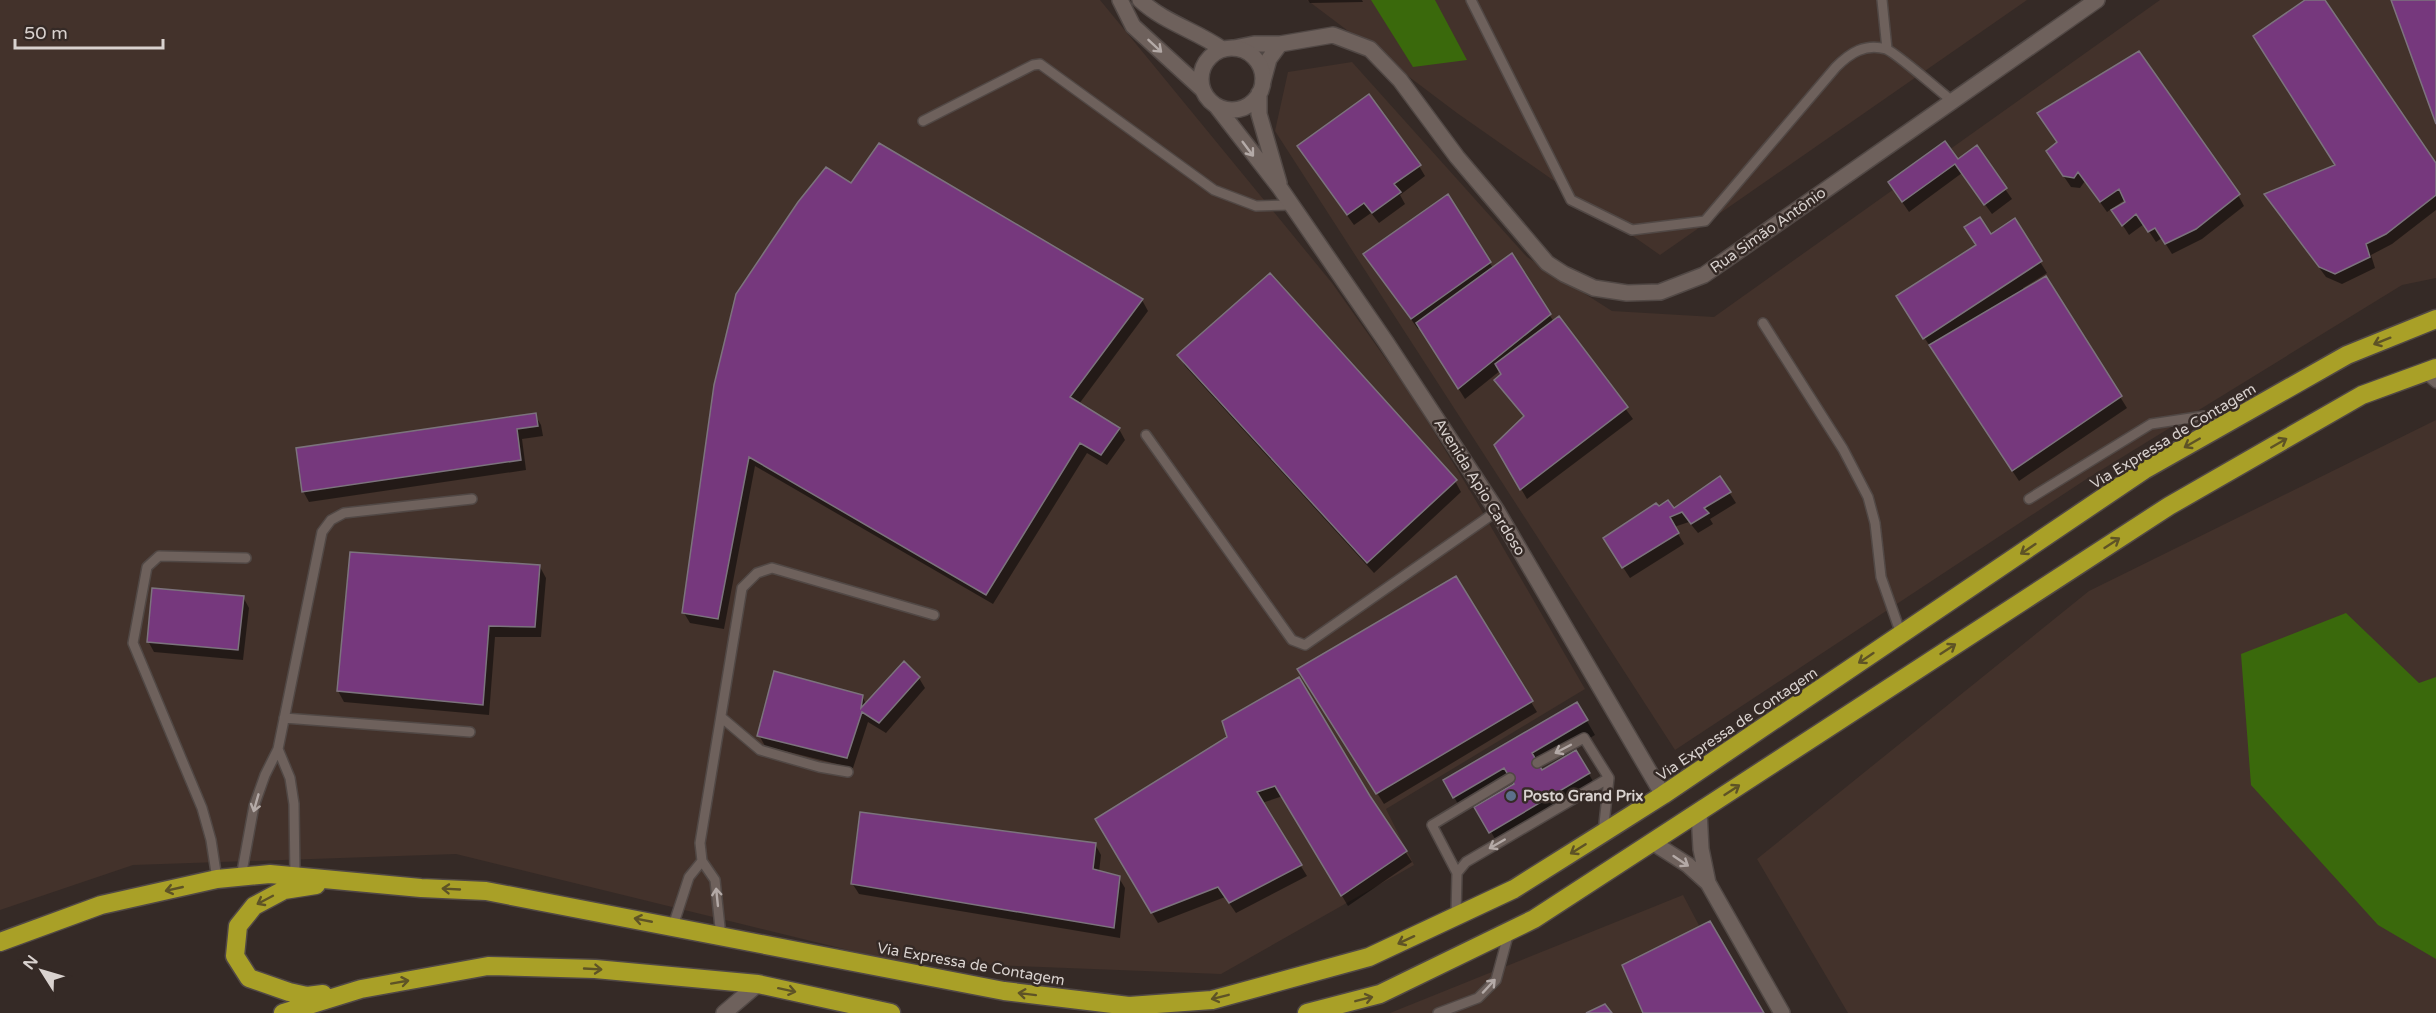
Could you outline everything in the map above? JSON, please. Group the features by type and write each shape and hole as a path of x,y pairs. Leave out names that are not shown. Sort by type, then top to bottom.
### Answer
{"highway":[{"name":"Via Expressa de Contagem","path":"342,881 486,891 1004,991 1130,1006 1212,1000 1369,957 1514,889 1663,795 2144,470 2347,355 2436,319"},
{"path":"1307,1013 1380,994 1534,919 2169,506 2362,395 2432,375"},
{"path":"0,942 101,905 217,879 270,874 342,881"},
{"path":"342,881 284,890 254,906 238,926 235,956 249,978 307,996 361,989 488,966 595,969 758,984 891,1013"},
{"path":"283,1013 361,989"}],"street":[{"path":"1120,0 1133,26 1202,89 1208,100 1218,107 1229,110 1241,109 1252,103 1261,87 1269,59 1280,44"},
{"path":"1140,0 1156,15 1211,42 1228,49 1245,51 1255,59 1261,69 1261,87"},
{"name":"Rua Simão Antônio","path":"1228,49 1254,44 1280,44 1333,35 1370,49 1400,80 1457,157 1547,263 1594,288 1627,293 1660,292 1704,275 2097,0"},
{"path":"1202,89 1200,77 1204,65 1211,56 1228,49"},
{"name":"Avenida Apio Cardoso","path":"1261,87 1259,114 1280,189"},
{"name":"Avenida Apio Cardoso","path":"1218,107 1292,205 1497,510 1663,795"},
{"path":"1699,812 1701,849 1708,883 1782,1013"},
{"path":"1652,842 1688,865 1708,883"},
{"path":"724,1013 758,984"}],"lane":[{"path":"1471,0 1571,200 1632,230 1705,221 1848,56 1860,48 1887,49 1952,101"},
{"path":"1882,0 1887,49"},
{"path":"923,121 1033,64 1040,64 1214,190 1256,206 1292,205"},
{"path":"1763,323 1843,448 1868,497 1875,523 1881,577 1901,634"},
{"path":"2029,499 2151,424 2204,416 2223,425"},
{"path":"1146,435 1292,640 1305,645 1497,510"},
{"path":"241,877 254,806 264,775 278,749 322,532 331,520 344,513 472,499"},
{"path":"217,879 211,840 202,808 134,643 147,567 159,556 246,558"},
{"path":"721,937 715,880 702,861 700,843 742,588 757,573 772,568 934,615"},
{"path":"721,717 760,750 819,767 848,772"},
{"path":"284,718 470,732"},
{"path":"1537,763 1584,738 1609,778 1603,833"},
{"path":"278,749 290,778 294,804 295,876"},
{"path":"1456,916 1457,873 1432,825 1510,778"},
{"path":"1457,873 1466,862 1609,778"},
{"path":"673,926 689,877 702,861"},
{"path":"1438,1013 1478,998 1496,980 1510,931"}],"shaded area":[{"path":"0,0 1100,0 1332,283 1412,396 1472,494 1585,689 1386,809 1414,865 1221,974 893,961 456,854 133,865 0,910"},
{"path":"1307,0 2027,0 1660,255 1457,113"},
{"path":"2160,0 2436,0 2436,278 2402,285 2085,480 1675,750 1275,131 1288,72 1352,62 1527,257 1612,311 1714,317"},
{"path":"2436,420 2436,1013 1848,1013 1757,859 2089,591"},
{"path":"1683,895 1745,1013 1390,1013"}],"green space":[{"path":"1371,0 1435,0 1467,60 1413,67"},
{"path":"2346,613 2419,683 2436,677 2436,959 2378,925 2251,785 2241,654"}],"building":[{"path":"2305,0 2325,0 2436,163 2436,195 2386,234 2366,244 2370,257 2335,274 2319,267 2264,194 2335,165 2253,36"},
{"path":"2391,0 2436,0 2436,124"},
{"path":"2139,51 2240,194 2196,229 2165,244 2155,228 2148,232 2136,214 2122,226 2111,210 2125,202 2119,189 2100,202 2078,172 2074,178 2063,176 2046,151 2057,142 2037,113"},
{"path":"1369,94 1421,165 1394,184 1401,192 1372,213 1364,203 1347,215 1297,146"},
{"path":"1945,141 1958,159 1977,145 2007,188 1984,205 1955,164 1902,202 1888,182"},
{"path":"879,143 1143,299 1070,397 1120,428 1101,455 1080,443 986,595 749,457 718,619 682,613 714,385 736,294 798,202 826,167 851,183"},
{"path":"1448,194 1491,262 1411,319 1363,254"},
{"path":"1980,217 1991,234 2015,218 2042,261 1923,339 1896,296 1976,245 1964,227"},
{"path":"1512,253 1551,314 1458,389 1416,323"},
{"path":"1270,273 1457,480 1367,563 1177,355"},
{"path":"2046,276 2122,396 2012,471 1929,345"},
{"path":"1559,316 1628,407 1520,490 1494,445 1524,416 1494,380 1501,374 1495,364"},
{"path":"536,413 538,426 517,429 521,460 302,492 296,448"},
{"path":"1720,476 1731,492 1704,508 1709,513 1691,524 1682,512 1670,517 1679,533 1622,568 1603,538 1656,503 1659,506 1668,500 1674,508"},
{"path":"350,552 540,565 535,627 489,626 483,705 337,691"},
{"path":"1456,576 1533,701 1376,794 1297,669"},
{"path":"152,588 244,596 238,650 147,642"},
{"path":"904,661 920,677 879,723 862,712 847,758 757,736 774,671 863,695 861,708"},
{"path":"1299,677 1370,796 1407,851 1341,896 1275,786 1257,792 1302,865 1229,903 1218,887 1151,913 1095,819 1227,737 1222,721"},
{"path":"1577,702 1588,720 1532,753 1542,770 1576,750 1590,773 1489,833 1474,807 1514,784 1504,768 1453,798 1443,780"},
{"path":"860,812 1096,843 1093,869 1120,876 1114,928 851,884"},
{"path":"1710,921 1764,1013 1643,1013 1622,965"},
{"path":"1605,1004 1612,1013 1586,1013"}],"place":[{"name":"Posto Grand Prix","path":"1511,796"}]}
